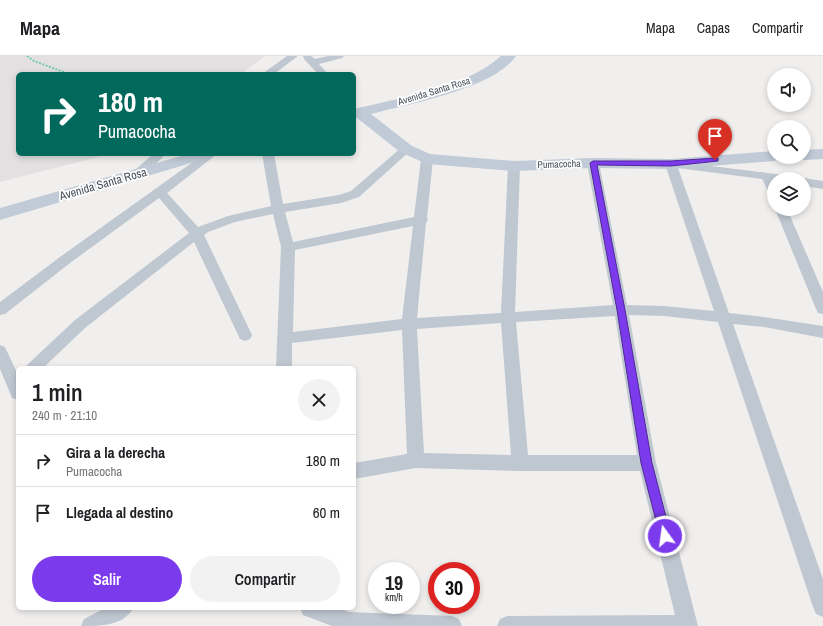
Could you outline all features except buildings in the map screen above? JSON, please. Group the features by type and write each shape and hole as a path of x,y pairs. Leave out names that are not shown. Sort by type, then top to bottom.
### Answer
{"street":[{"path":"270,72 293,56"},
{"path":"309,59 339,56"},
{"name":"Avenida Santa Rosa","path":"356,111 465,82 484,74 509,56"},
{"path":"309,59 321,72"},
{"name":"Pumacocha","path":"356,111 406,149 427,160 514,166 593,163 671,164 767,157"},
{"path":"35,366 80,324 131,283 203,229 232,219 278,209 341,199 355,194 406,149"},
{"path":"811,155 823,154"},
{"path":"139,173 158,156"},
{"name":"Avenida Santa Rosa","path":"0,214 199,156"},
{"path":"0,310 65,260 208,156"},
{"path":"268,156 278,209 288,247 284,366"},
{"path":"416,460 410,324 422,220 427,160"},
{"path":"507,626 688,625 647,463 621,310 593,163"},
{"path":"767,176 671,164 823,607"},
{"path":"514,166 508,317 520,463"},
{"path":"811,183 823,185"},
{"path":"160,192 197,234 245,335"},
{"path":"784,216 823,309"},
{"path":"288,247 422,220"},
{"path":"286,338 410,324 621,310 664,311 764,322 823,332"},
{"path":"0,351 16,385"},
{"path":"356,471 416,460 520,463 647,463"},
{"path":"100,620 119,610"},
{"path":"316,610 349,622 452,626"}],"path":[{"path":"26,56 34,61 64,72"}],"shaded area":[{"path":"0,56 265,56 244,72 16,72 16,156 102,156 0,182"}],"route":[{"path":"665,536 647,463 621,310 593,163 671,164 715,160"}]}
